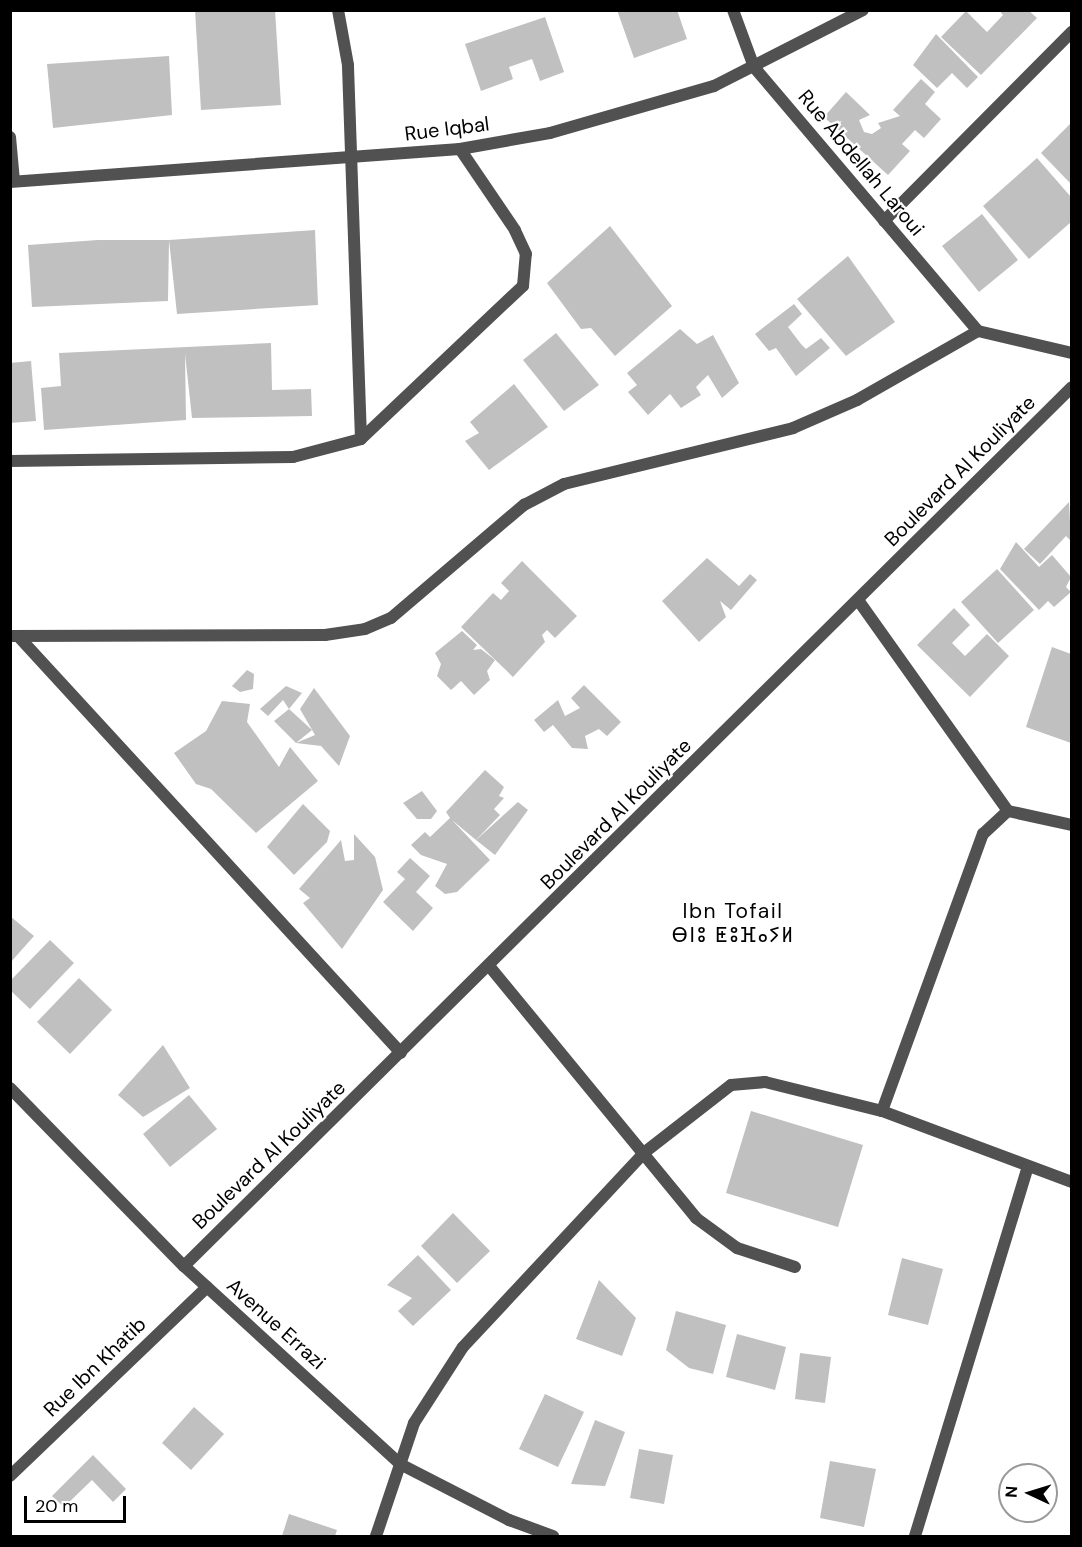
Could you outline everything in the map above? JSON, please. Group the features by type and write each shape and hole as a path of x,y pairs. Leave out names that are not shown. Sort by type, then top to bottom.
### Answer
{"street":[{"path":"338,10 348,65 362,439"},
{"name":"Rue Abdellah Laroui","path":"733,10 754,67 978,331"},
{"name":"Rue Iqbal","path":"12,182 460,149 550,133 714,86 863,10"},
{"path":"884,221 1071,33"},
{"path":"10,137 12,182"},
{"path":"10,461 293,457 362,439 523,286 526,255 515,230 460,149"},
{"path":"14,636 325,635 365,629 391,618 524,506 564,484 793,428 857,400 978,331 1071,353"},
{"name":"Boulevard Al Kouliyate","path":"184,1266 490,967 1071,387"},
{"path":"858,600 1008,811 1071,825"},
{"path":"14,636 401,1053"},
{"path":"882,1111 983,834 1008,811"},
{"path":"490,967 717,1237 795,1267"},
{"path":"376,1536 414,1423 463,1347 645,1152 731,1085 748,1082 882,1111 1071,1182"},
{"name":"Avenue Errazi","path":"10,1088 184,1266 400,1464 509,1520 554,1536"},
{"path":"915,1536 1028,1167"},
{"name":"Rue Ibn Khatib","path":"10,1476 207,1287"}],"building":[{"path":"195,10 275,10 281,105 201,110"},
{"path":"617,10 677,10 687,39 634,58"},
{"path":"999,10 1028,10 1037,18 981,75 941,37 966,11 987,32 1003,15"},
{"path":"545,17 564,72 540,81 532,59 509,67 513,79 481,91 465,44"},
{"path":"936,34 978,77 967,88 952,73 937,88 913,65"},
{"path":"169,56 172,115 53,128 47,64"},
{"path":"921,79 935,92 925,104 941,119 924,138 915,130 902,144 910,151 888,175 824,117 846,92 870,115 859,120 864,132 872,134 881,128 878,123 900,116 893,110"},
{"path":"1071,123 1071,184 1041,153"},
{"path":"1037,158 1071,197 1071,222 1029,259 983,206"},
{"path":"982,214 1018,260 979,292 942,246"},
{"path":"610,226 672,306 615,356 591,328 581,329 547,283"},
{"path":"315,230 318,305 177,314 169,240"},
{"path":"98,240 169,240 168,301 32,307 28,245"},
{"path":"848,256 895,322 846,356 797,299"},
{"path":"794,304 802,314 788,327 801,344 806,349 821,338 830,348 796,376 776,348 769,351 755,334"},
{"path":"680,329 697,344 713,335 739,383 722,398 708,375 696,387 701,395 681,408 670,394 648,415 628,392 637,385 627,373"},
{"path":"556,333 599,385 564,411 523,360"},
{"path":"271,343 272,390 311,389 312,416 192,418 185,354 186,420 44,430 41,388 61,386 59,353"},
{"path":"31,361 36,421 10,423 10,363"},
{"path":"514,384 548,427 489,470 465,441 479,433 470,422"},
{"path":"1069,502 1071,541 1066,536 1040,564 1024,549"},
{"path":"1016,542 1039,567 1052,555 1071,577 1066,587 1071,592 1054,607 1048,601 1039,610 1000,569"},
{"path":"707,558 739,586 750,574 757,580 731,610 720,601 726,617 699,642 662,601"},
{"path":"522,561 577,616 555,638 547,630 542,635 545,642 513,677 461,627 493,593 501,600 509,591 501,583"},
{"path":"997,569 1034,610 998,643 961,602"},
{"path":"954,608 970,625 952,643 965,656 987,634 1009,656 970,697 917,645"},
{"path":"462,631 477,645 473,650 481,649 495,660 487,671 490,680 474,695 461,681 451,690 437,676 441,664 435,653"},
{"path":"1052,647 1071,654 1071,743 1026,727"},
{"path":"247,670 254,674 253,689 240,692 232,686"},
{"path":"584,685 621,722 607,736 599,729 585,736 588,749 572,748 553,725 544,732 534,720 558,700 565,716 580,708 571,698"},
{"path":"286,686 302,693 289,709 283,700 268,716 260,709"},
{"path":"314,688 350,736 339,766 321,746 296,743 315,735 300,709"},
{"path":"222,701 250,704 247,722 279,767 290,747 318,781 256,833 211,789 196,784 174,753 206,731"},
{"path":"289,709 312,730 296,743 274,721"},
{"path":"485,770 504,787 499,796 504,798 494,809 500,815 476,840 452,820 490,860 457,892 445,894 435,886 447,864 421,855 411,845 425,832 430,837 450,818 446,812"},
{"path":"422,791 437,811 431,819 417,819 403,803"},
{"path":"518,802 528,810 495,855 476,840"},
{"path":"303,804 330,831 327,842 294,875 267,847"},
{"path":"354,834 375,857 383,890 342,949 303,903 310,898 299,889 341,840 345,861 354,860"},
{"path":"410,858 430,876 416,892 433,908 413,931 383,902 405,879 397,872"},
{"path":"10,916 34,936 10,963"},
{"path":"50,940 74,963 30,1009 10,990 10,981"},
{"path":"79,978 112,1010 70,1054 37,1022"},
{"path":"163,1045 190,1088 143,1117 118,1095"},
{"path":"189,1095 217,1129 170,1167 143,1134"},
{"path":"751,1111 863,1145 838,1227 726,1193"},
{"path":"453,1213 490,1251 457,1283 421,1246"},
{"path":"418,1255 451,1290 413,1326 398,1311 412,1298 387,1285"},
{"path":"902,1258 943,1269 928,1325 888,1315"},
{"path":"599,1280 636,1318 622,1356 576,1339"},
{"path":"676,1311 726,1325 713,1374 689,1368 666,1350"},
{"path":"737,1334 786,1347 775,1390 726,1377"},
{"path":"800,1353 831,1357 825,1403 795,1399"},
{"path":"545,1394 584,1412 558,1467 519,1449"},
{"path":"194,1407 224,1434 191,1470 162,1443"},
{"path":"595,1420 625,1432 605,1486 571,1484"},
{"path":"639,1449 673,1455 664,1504 630,1498"},
{"path":"93,1455 126,1489 113,1502 92,1480 64,1507 52,1496"},
{"path":"830,1461 876,1469 864,1527 820,1518"},
{"path":"289,1514 337,1530 335,1536 282,1536"}],"district":[{"name":"Ibn Tofail ⴱⵏⵓ ⵟⵓⴼⴰⵢⵍ","path":"733,923"}]}
